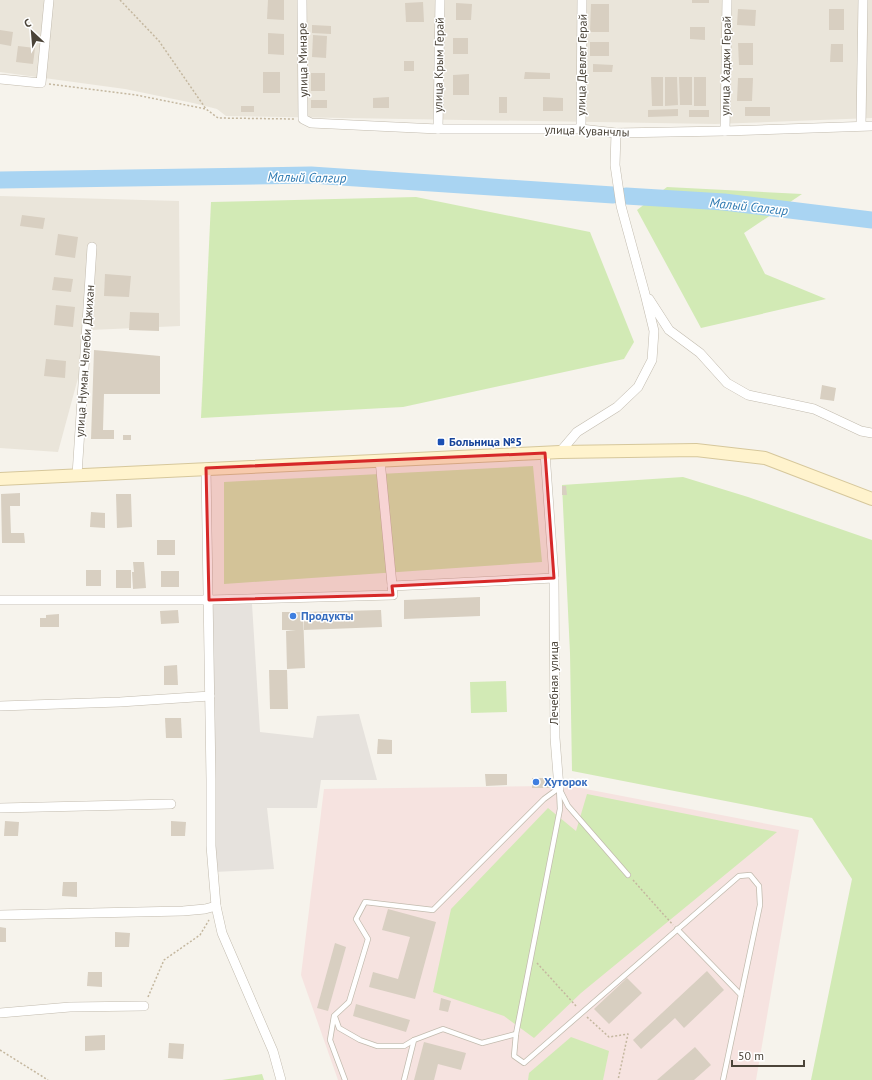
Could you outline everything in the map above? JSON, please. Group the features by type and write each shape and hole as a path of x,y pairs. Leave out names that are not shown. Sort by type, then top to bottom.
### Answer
{"main road":[{"path":"0,479 560,452 696,450 765,458 872,499"}],"street":[{"path":"0,79 41,83 49,0"},
{"name":"улица Минаре","path":"302,0 303,119"},
{"name":"улица Крым Герай","path":"438,129 440,0"},
{"name":"улица Девлет Герай","path":"581,129 582,0"},
{"name":"улица Хаджи Герай","path":"725,132 726,0"},
{"path":"862,126 863,0"},
{"name":"улица Куванчлы","path":"303,119 311,123 438,129 581,129 616,133 725,132 872,126"},
{"path":"560,452 576,432 617,407 638,387 652,360 654,331 621,206 615,165 616,133"},
{"name":"улица Нуман Челеби Джихан","path":"77,475 92,247"},
{"path":"645,294 669,330 700,353 727,383 748,395 814,409 861,431 872,433"},
{"name":"Лечебная улица","path":"545,453 554,578 555,738 559,788"},
{"path":"380,460 393,590"},
{"path":"206,468 209,600 211,846 216,906 222,933 273,1051 281,1080"},
{"path":"0,600 209,600 393,590 554,578"},
{"path":"0,706 120,702 210,696"},
{"path":"0,808 171,804"},
{"path":"0,915 183,911 205,909 216,906"},
{"path":"0,1013 70,1007 144,1006"}],"lane":[{"path":"559,788 568,806 628,875"},
{"path":"559,788 560,809 516,1034 514,1056 524,1063 739,876 750,875 759,886 760,905 723,1080"},
{"path":"345,1080 330,1040 334,1016 349,1002 368,939 356,919 365,902 433,910 544,800 559,788"},
{"path":"677,929 741,995"},
{"path":"334,1016 339,1028 360,1040 377,1046 404,1046 414,1040 443,1028 482,1044 516,1034"},
{"path":"404,1080 414,1040"}],"path":[{"path":"120,0 159,41 206,109 218,118 303,119"},
{"path":"41,83 136,95 206,109"},
{"path":"628,875 677,929"},
{"path":"144,1006 164,960 200,935 216,906"},
{"path":"531,957 582,1012 609,1037 628,1034 618,1080"},
{"path":"0,1050 48,1080"}],"highlighted area":[{"path":"545,453 554,578 392,586 393,595 209,600 206,468"}],"shaded area":[{"path":"0,0 872,0 872,118 715,124 226,116 217,109 125,89 0,72"},
{"path":"0,196 179,201 180,326 91,330 58,452 0,448"},
{"path":"212,604 252,604 260,732 313,738 317,716 359,714 377,780 321,780 317,808 267,808 274,869 214,872"},
{"path":"570,786 799,830 756,1080 338,1080 301,975 324,789"}],"green space":[{"path":"667,187 802,194 744,233 765,274 826,299 701,328 637,210"},
{"path":"416,197 590,232 634,342 624,359 403,407 201,418 211,202"},
{"path":"533,466 542,562 224,584 224,482"},
{"path":"683,477 748,497 872,540 872,1080 811,1080 852,879 812,818 572,771 570,653 562,485"},
{"path":"506,681 507,712 471,713 470,682"},
{"path":"587,794 777,832 581,993 534,1038 504,1016 433,992 451,909 548,808 576,831"},
{"path":"571,1037 609,1051 603,1080 528,1080 529,1073"},
{"path":"262,1074 264,1080 222,1080"}],"building":[{"path":"268,0 284,0 284,20 267,19"},
{"path":"692,0 709,0 709,3 692,3"},
{"path":"423,2 424,22 406,22 405,3"},
{"path":"456,3 472,4 471,20 456,20"},
{"path":"591,4 609,4 609,32 590,32"},
{"path":"738,9 756,10 755,26 737,25"},
{"path":"829,9 844,9 844,30 829,30"},
{"path":"312,25 331,26 331,34 312,33"},
{"path":"690,27 705,27 705,40 690,39"},
{"path":"0,30 13,32 11,46 0,44"},
{"path":"268,33 284,34 284,55 268,54"},
{"path":"313,35 327,36 326,58 312,57"},
{"path":"453,38 468,38 468,54 453,54"},
{"path":"590,42 609,42 609,56 590,56"},
{"path":"738,43 753,43 753,65 739,65"},
{"path":"831,44 843,44 843,62 830,62"},
{"path":"18,46 35,48 33,64 16,62"},
{"path":"404,61 414,61 414,71 404,71"},
{"path":"593,64 613,65 612,72 593,72"},
{"path":"263,72 280,72 280,93 263,93"},
{"path":"525,72 550,73 550,79 524,79"},
{"path":"311,73 325,73 325,91 311,91"},
{"path":"469,74 469,95 453,95 453,75"},
{"path":"651,77 663,77 663,106 652,106"},
{"path":"665,77 677,77 678,105 665,106"},
{"path":"679,77 692,77 692,105 680,105"},
{"path":"694,77 706,77 706,106 694,106"},
{"path":"738,78 753,78 752,101 737,101"},
{"path":"389,97 389,108 373,108 373,98"},
{"path":"499,97 507,97 507,113 499,113"},
{"path":"543,97 563,98 563,111 543,111"},
{"path":"311,100 327,100 327,108 311,108"},
{"path":"241,106 254,106 254,112 241,112"},
{"path":"745,107 770,107 770,116 745,116"},
{"path":"678,109 678,116 648,117 648,110"},
{"path":"689,110 709,110 709,117 689,117"},
{"path":"22,215 45,218 43,229 20,226"},
{"path":"58,234 78,237 75,258 55,255"},
{"path":"105,274 131,276 129,297 104,296"},
{"path":"54,277 73,279 71,292 52,290"},
{"path":"56,305 75,307 73,327 54,325"},
{"path":"130,312 159,313 159,331 129,330"},
{"path":"94,350 160,356 160,394 104,394 103,430 114,430 114,439 91,439"},
{"path":"46,359 66,361 65,378 44,376"},
{"path":"822,385 836,388 834,401 820,399"},
{"path":"123,435 131,435 131,440 123,440"},
{"path":"562,486 566,486 567,495 562,495"},
{"path":"20,493 20,506 10,506 11,533 24,533 25,543 2,543 1,494"},
{"path":"116,494 131,494 132,527 117,528"},
{"path":"91,512 105,513 105,528 90,527"},
{"path":"157,540 175,540 175,555 157,555"},
{"path":"133,562 144,562 146,588 133,589"},
{"path":"86,570 101,570 101,586 86,586"},
{"path":"116,570 131,570 131,588 116,588"},
{"path":"161,571 179,571 179,587 161,587"},
{"path":"480,597 480,616 404,619 404,600"},
{"path":"178,610 179,623 161,624 160,611"},
{"path":"381,610 382,627 304,630 304,612"},
{"path":"282,612 303,612 305,668 287,669 286,631 296,630 282,630"},
{"path":"59,614 59,627 40,627 40,618 46,618 46,615"},
{"path":"177,665 178,685 164,685 164,666"},
{"path":"269,670 287,670 288,709 270,709"},
{"path":"165,718 181,718 182,738 166,738"},
{"path":"378,739 392,740 392,754 377,754"},
{"path":"485,774 507,774 507,785 486,786"},
{"path":"532,778 552,778 552,788 532,788"},
{"path":"5,821 19,822 18,836 4,836"},
{"path":"171,821 186,822 185,836 171,836"},
{"path":"63,882 77,882 77,897 62,896"},
{"path":"388,909 436,922 415,999 369,987 373,972 398,979 410,937 382,930"},
{"path":"0,927 6,928 6,942 0,942"},
{"path":"115,932 130,933 129,947 115,947"},
{"path":"335,943 346,947 328,1011 317,1008"},
{"path":"707,971 724,990 684,1028 675,1018 641,1049 633,1040"},
{"path":"88,972 102,972 102,987 87,986"},
{"path":"627,978 642,993 609,1024 594,1009"},
{"path":"441,998 451,1001 448,1012 439,1010"},
{"path":"356,1004 410,1020 406,1032 353,1016"},
{"path":"105,1035 105,1050 85,1051 85,1036"},
{"path":"424,1042 466,1053 461,1070 438,1064 434,1080 414,1080"},
{"path":"169,1043 184,1044 183,1059 168,1058"},
{"path":"695,1047 711,1065 694,1080 657,1080"}],"waterway":[{"name":"Малый Салгир","path":"0,180 311,175 613,195"},
{"name":"Малый Салгир","path":"626,196 724,202 872,220"}],"place":[{"name":"Больница №5","path":"441,442"},
{"name":"Продукты","path":"293,616"},
{"name":"Хуторок","path":"536,782"}]}
